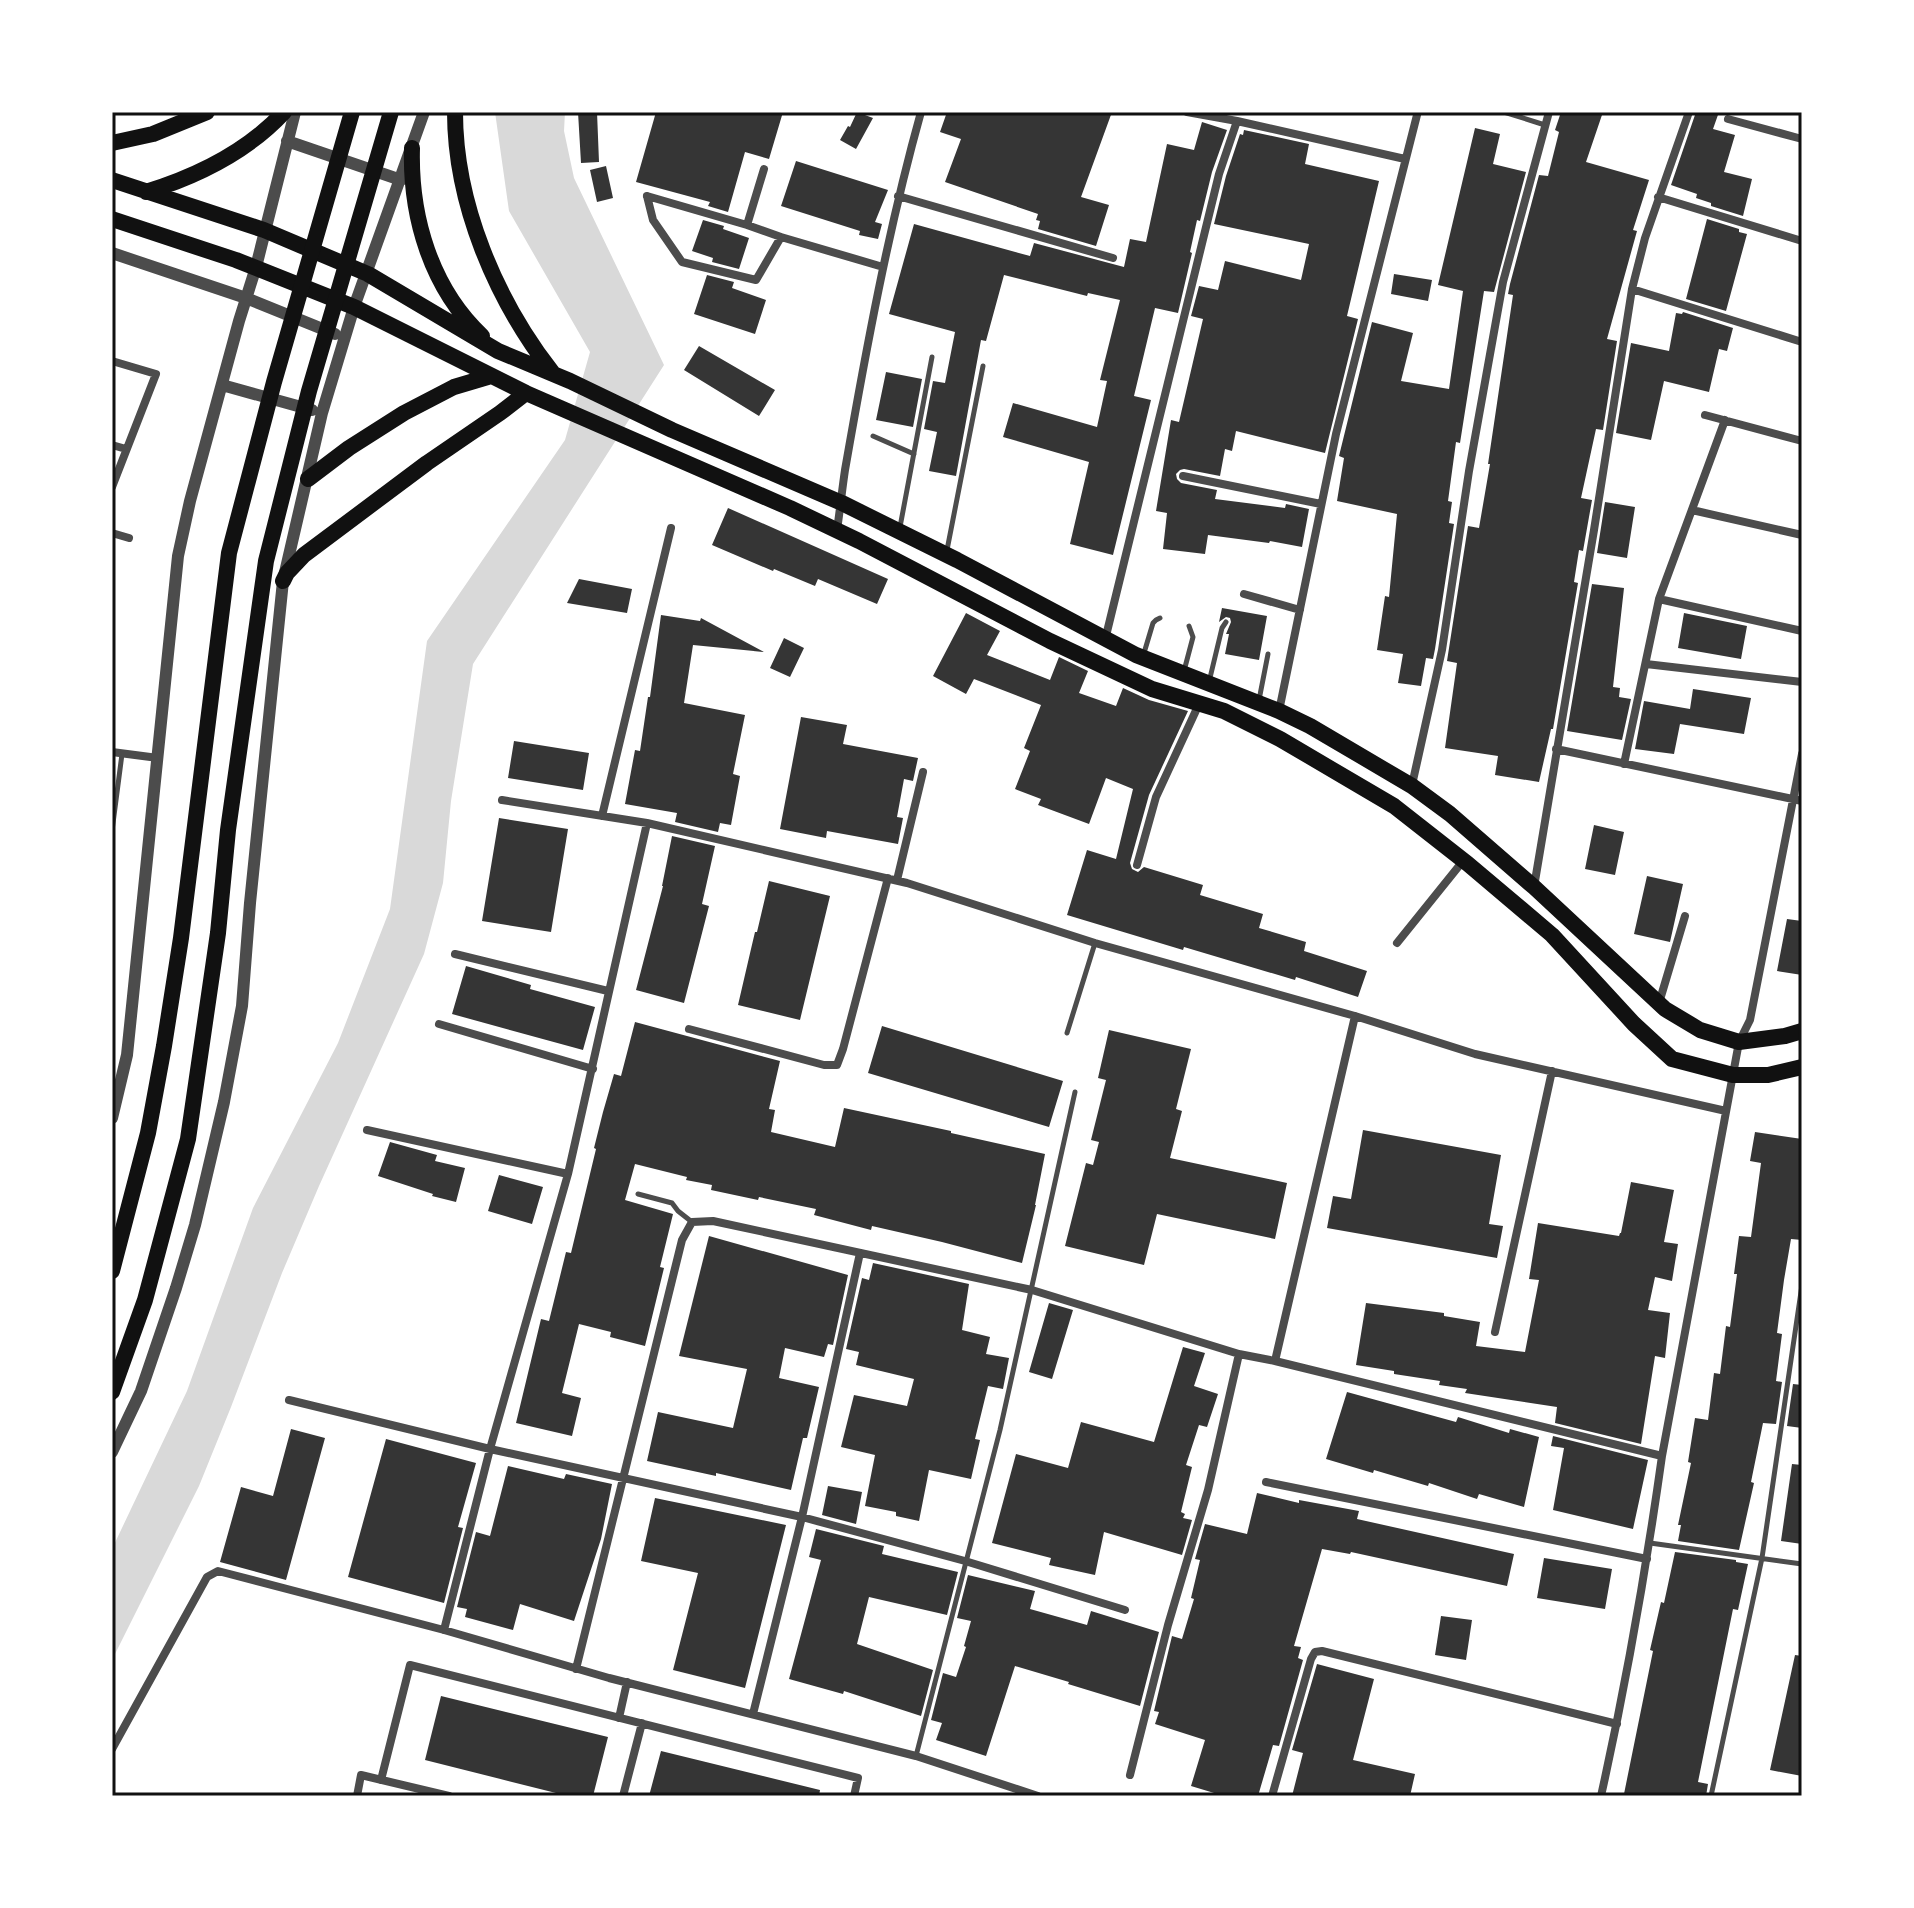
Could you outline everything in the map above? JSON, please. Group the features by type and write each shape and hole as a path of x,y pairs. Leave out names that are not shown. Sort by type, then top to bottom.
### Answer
{"main road":[{"path":"112,143 153,134 207,112"},
{"path":"146,192 213,166 257,136 284,112"},
{"path":"112,1271 148,1133 181,938 229,553 278,367 352,112"},
{"path":"112,1392 145,1300 188,1139 266,561 309,391 391,112"},
{"path":"455,112 455,136 470,215 497,284 531,345 562,378"},
{"path":"412,148 413,195 420,230 432,263 460,310 498,351"},
{"path":"112,180 264,230 368,274 498,351 842,503 1142,658 1279,711 1346,746 1412,786 1450,814 1534,887 1659,1004 1700,1030 1739,1042 1802,1031"},
{"path":"112,219 256,267 354,307 526,393 837,530 1050,641 1152,689 1224,711 1280,739 1394,806 1463,860 1552,935 1634,1024 1672,1059 1733,1075 1768,1075 1802,1067"},
{"path":"308,479 404,413 454,387 491,376"},
{"path":"283,581 287,573 315,547 526,393"}],"street":[{"path":"112,1118 127,1055 178,556 190,501 256,267 295,112"},
{"path":"112,1452 141,1391 176,1288 195,1225 224,1102 242,1006 283,581 322,413 354,307 424,112"},
{"path":"837,530 883,267 921,112"},
{"path":"1187,112 1405,159"},
{"path":"1412,786 1442,650 1503,282 1549,112"},
{"path":"1534,887 1632,289 1658,197 1689,112"},
{"path":"1279,711 1336,434 1417,115"},
{"path":"1728,119 1802,139"},
{"path":"1105,640 1219,174 1237,121"},
{"path":"287,141 401,180"},
{"path":"747,225 764,169"},
{"path":"781,237 756,280 682,262 653,220 647,196 883,267"},
{"path":"898,196 1113,258"},
{"path":"1658,197 1802,241"},
{"path":"112,253 246,298 345,338"},
{"path":"1632,289 1802,342"},
{"path":"112,361 156,374 112,487"},
{"path":"222,385 322,413"},
{"path":"1705,415 1802,441"},
{"path":"1624,764 1659,599 1725,420"},
{"path":"112,445 126,449"},
{"path":"1183,476 1321,504"},
{"path":"1692,510 1802,535"},
{"path":"602,816 671,528"},
{"path":"112,533 129,538"},
{"path":"1244,594 1300,610"},
{"path":"1659,599 1802,631"},
{"path":"1646,664 1802,682"},
{"path":"1137,865 1156,797 1200,704"},
{"path":"1556,749 1797,800"},
{"path":"112,752 158,758"},
{"path":"1601,1796 1617,1724 1650,1543 1662,1456 1739,1042 1750,1020 1797,800 1802,754"},
{"path":"689,1029 824,1065 837,1065 923,772"},
{"path":"502,800 647,823 893,879 1095,943 1355,1016 1475,1054 1726,1111"},
{"path":"444,1630 490,1449 568,1174 647,823"},
{"path":"1397,943 1463,860"},
{"path":"1659,1004 1685,916"},
{"path":"455,954 608,991"},
{"path":"1275,1361 1355,1016"},
{"path":"439,1024 593,1069"},
{"path":"1495,1332 1552,1071"},
{"path":"367,1130 568,1174"},
{"path":"576,1669 682,1240 692,1222 713,1221 1032,1290 1239,1354 1662,1456"},
{"path":"753,1714 802,1517 860,1253"},
{"path":"1130,1775 1168,1625 1208,1490 1239,1354"},
{"path":"289,1400 490,1449 802,1517 965,1561 1125,1610"},
{"path":"1266,1482 1647,1559"},
{"path":"112,1749 207,1577 224,1571 576,1669 916,1756 1038,1796"},
{"path":"1272,1796 1315,1652 1322,1651 1617,1724"},
{"path":"381,1780 410,1665 858,1778 854,1796"},
{"path":"619,1718 627,1682"},
{"path":"623,1796 642,1723"},
{"path":"357,1796 361,1775 449,1796"}],"lane":[{"path":"1507,113 1545,125"},
{"path":"899,532 932,357"},
{"path":"946,555 983,366"},
{"path":"873,436 914,454"},
{"path":"1142,658 1153,623 1160,618"},
{"path":"1209,683 1226,622"},
{"path":"1184,674 1193,637 1189,626"},
{"path":"1259,703 1268,654"},
{"path":"112,831 122,753"},
{"path":"1067,1033 1095,943"},
{"path":"916,1756 1000,1430 1075,1092"},
{"path":"638,1194 672,1203 692,1222"},
{"path":"1711,1796 1762,1558 1802,1285"},
{"path":"1650,1543 1802,1564"}],"shaded area":[{"path":"495,112 565,112 564,131 574,178 664,365 473,664 451,801 443,883 424,954 282,1273 199,1486 112,1660 112,1549 187,1391 253,1208 338,1043 390,909 427,641 565,440 590,352 509,211"}],"building":[{"path":"578,112 597,112 599,162 581,163"},
{"path":"656,112 783,112 769,159 745,152 728,212 708,206 710,202 636,182"},
{"path":"857,112 873,118 856,149 840,140"},
{"path":"947,112 1112,112 1081,197 1109,205 1096,246 1038,229 1038,214 945,182 961,139 940,132"},
{"path":"1561,112 1603,112 1586,162 1649,180 1633,230 1637,231 1607,339 1617,341 1603,430 1596,429 1581,498 1592,500 1583,551 1579,550 1574,582 1578,583 1553,729 1539,782 1495,775 1498,756 1445,748 1457,663 1447,661 1468,526 1479,528 1490,464 1513,295 1508,294 1510,284 1539,175 1548,176"},
{"path":"1696,112 1719,112 1713,129 1735,135 1724,172 1752,179 1743,216 1711,206 1711,203 1696,198 1697,194 1671,185"},
{"path":"1202,122 1227,130 1212,172 1200,221 1197,220 1178,313 1155,308 1134,396 1151,400 1113,555 1070,544 1089,462 1003,437 1013,403 1097,427 1107,381 1100,380 1120,300 1088,293 1087,296 1004,275 986,341 981,340 956,476 929,471 937,432 924,429 933,381 945,383 955,332 889,314 914,224 1030,256 1034,243 1124,267 1130,239 1146,242 1167,144 1194,150"},
{"path":"1475,128 1500,134 1493,164 1526,172 1494,292 1484,291 1460,443 1456,442 1448,501 1452,502 1449,523 1454,524 1435,649 1433,659 1426,658 1421,686 1398,683 1403,654 1377,650 1385,596 1389,597 1397,514 1337,501 1344,458 1339,456 1372,322 1413,333 1401,381 1449,389 1463,291 1438,285"},
{"path":"1244,130 1309,144 1305,164 1379,181 1347,316 1358,319 1325,453 1236,431 1232,451 1225,449 1220,476 1184,469 1176,474 1181,483 1217,490 1215,499 1285,508 1286,504 1309,509 1302,547 1208,535 1205,554 1163,549 1167,513 1156,511 1171,420 1179,422 1203,319 1191,316 1199,286 1218,290 1225,261 1301,280 1309,244 1214,224 1226,176"},
{"path":"796,161 888,190 875,222 882,224 878,239 781,206"},
{"path":"606,166 613,198 597,202 590,170"},
{"path":"1707,219 1747,234 1726,311 1686,299"},
{"path":"703,220 749,238 739,269 712,262 713,258 692,251"},
{"path":"1394,274 1432,280 1428,301 1391,294"},
{"path":"707,275 734,282 732,288 766,300 755,334 694,314"},
{"path":"1683,312 1733,328 1727,351 1719,349 1709,392 1664,381 1651,440 1616,433 1631,343 1669,351 1676,313"},
{"path":"699,346 775,390 759,416 684,370"},
{"path":"886,372 922,379 913,427 876,420"},
{"path":"1605,502 1635,507 1627,558 1597,553"},
{"path":"728,508 888,579 877,604 818,579 815,586 773,571 712,545"},
{"path":"579,579 632,589 627,613 567,603"},
{"path":"1592,584 1624,588 1613,687 1620,688 1619,697 1631,699 1622,740 1567,731"},
{"path":"1222,608 1267,616 1259,660 1225,654 1229,634 1226,634 1231,622 1226,617 1219,622"},
{"path":"966,613 1000,631 987,655 1050,680 1059,657 1088,671 1079,693 1116,706 1123,688 1149,700 1188,711 1149,795 1130,863 1132,869 1138,872 1144,867 1203,885 1200,895 1263,914 1259,928 1306,942 1304,951 1367,971 1358,997 1296,977 1295,980 1184,947 1183,950 1067,915 1087,850 1116,859 1133,789 1106,778 1089,824 1038,805 1041,799 1015,789 1030,751 1024,748 1041,705 974,679 966,694 933,676"},
{"path":"1684,613 1747,626 1741,659 1678,648"},
{"path":"661,615 700,621 701,618 764,652 693,645 684,703 745,715 733,774 740,776 731,825 720,823 718,832 675,822 677,813 625,804 635,750 640,751"},
{"path":"784,638 804,648 790,677 770,668"},
{"path":"1693,689 1751,698 1744,734 1680,724 1674,754 1635,749 1644,701 1690,709"},
{"path":"801,717 847,725 843,744 918,758 913,781 904,779 897,817 903,818 898,844 827,831 826,838 780,829"},
{"path":"514,741 589,753 583,790 508,778"},
{"path":"499,818 568,829 551,932 482,921"},
{"path":"1594,825 1624,832 1615,875 1585,869"},
{"path":"672,836 715,846 702,904 709,906 684,1003 636,990 663,886"},
{"path":"1647,876 1683,884 1670,942 1634,934"},
{"path":"769,881 830,896 800,1020 738,1005"},
{"path":"1787,919 1802,921 1802,975 1777,971"},
{"path":"466,966 531,985 530,989 595,1007 583,1050 452,1014"},
{"path":"635,1022 780,1061 769,1109 775,1110 771,1132 835,1147 844,1108 1045,1154 1022,1263 872,1226 871,1230 814,1215 816,1209 711,1190 712,1185 635,1164 625,1200 673,1214 660,1267 664,1268 645,1346 610,1337 611,1332 579,1324 562,1393 581,1398 572,1436 516,1423 541,1319 549,1321 566,1252 571,1253 603,1112 614,1074 621,1076"},
{"path":"882,1026 1063,1081 1049,1127 868,1073"},
{"path":"1109,1030 1191,1049 1176,1109 1182,1111 1170,1158 1287,1183 1275,1239 1157,1214 1144,1265 1065,1246 1086,1163 1093,1165 1099,1142 1091,1140 1106,1080 1098,1078"},
{"path":"1363,1130 1501,1155 1489,1224 1503,1226 1497,1258 1327,1228 1333,1196 1351,1199"},
{"path":"1755,1132 1802,1139 1802,1240 1791,1239 1784,1280 1777,1333 1782,1334 1776,1381 1782,1382 1776,1424 1763,1423 1739,1550 1678,1541 1681,1525 1678,1525 1691,1463 1688,1462 1695,1418 1708,1420 1714,1373 1720,1374 1726,1326 1730,1327 1739,1236 1751,1237 1761,1163 1750,1161"},
{"path":"390,1142 437,1155 435,1161 465,1168 456,1202 378,1176"},
{"path":"499,1175 543,1187 532,1224 488,1211"},
{"path":"1631,1182 1674,1190 1664,1242 1678,1244 1672,1281 1655,1277 1648,1310 1670,1313 1665,1358 1655,1356 1641,1444 1555,1423 1557,1407 1465,1393 1467,1389 1439,1385 1440,1381 1356,1365 1366,1303 1444,1313 1444,1316 1480,1322 1476,1346 1525,1352 1539,1280 1529,1279 1538,1223 1619,1236"},
{"path":"709,1236 848,1275 833,1345 828,1344 824,1357 785,1348 779,1378 819,1387 791,1490 647,1461 658,1412 733,1428 747,1369 679,1356"},
{"path":"873,1263 969,1284 962,1330 990,1337 986,1354 1009,1358 1003,1389 988,1386 975,1439 980,1440 971,1479 929,1470 919,1521 896,1516 896,1512 865,1506 875,1455 841,1447 854,1395 907,1406 914,1379 856,1365 859,1352 846,1349 862,1278 869,1280"},
{"path":"1049,1303 1073,1310 1052,1379 1029,1372"},
{"path":"1183,1347 1205,1353 1194,1386 1218,1394 1207,1427 1199,1425 1186,1465 1192,1467 1181,1512 1185,1514 1183,1518 1192,1520 1182,1555 1104,1532 1095,1575 1049,1565 1051,1558 992,1543 1016,1454 1068,1468 1081,1422 1154,1442"},
{"path":"1793,1384 1802,1385 1802,1428 1787,1426"},
{"path":"1347,1392 1456,1422 1458,1417 1509,1433 1510,1429 1539,1437 1524,1507 1479,1494 1477,1499 1429,1483 1428,1486 1326,1459"},
{"path":"291,1429 325,1438 286,1580 220,1562 241,1487 273,1496"},
{"path":"1553,1436 1648,1460 1633,1529 1553,1510 1564,1448 1551,1446"},
{"path":"386,1439 476,1463 458,1527 463,1528 444,1603 348,1577"},
{"path":"1792,1464 1802,1465 1802,1544 1781,1541"},
{"path":"508,1466 564,1479 566,1474 612,1484 601,1539 574,1621 520,1604 513,1630 465,1617 467,1609 457,1607 476,1532 490,1536"},
{"path":"828,1486 862,1492 856,1524 822,1515"},
{"path":"1257,1493 1299,1503 1299,1500 1359,1511 1357,1519 1514,1554 1507,1586 1351,1552 1322,1549 1294,1646 1301,1647 1298,1658 1303,1660 1279,1746 1273,1745 1258,1796 1224,1796 1191,1786 1205,1740 1155,1724 1159,1712 1154,1711 1172,1636 1182,1639 1194,1599 1191,1598 1200,1560 1195,1559 1205,1524 1247,1534"},
{"path":"655,1498 786,1525 745,1688 673,1670 698,1573 641,1561"},
{"path":"816,1529 884,1546 882,1554 958,1572 947,1615 869,1597 857,1644 933,1670 921,1716 844,1691 843,1694 789,1679 821,1560 809,1557"},
{"path":"1675,1552 1748,1564 1738,1610 1733,1609 1698,1782 1708,1784 1706,1796 1624,1794 1653,1651 1650,1650"},
{"path":"1544,1558 1612,1569 1605,1609 1537,1598"},
{"path":"968,1575 1035,1591 1030,1609 1087,1625 1091,1611 1159,1632 1140,1706 1015,1666 986,1756 936,1740 942,1723 931,1720 943,1673 956,1677 966,1647 971,1621 957,1618"},
{"path":"1441,1616 1472,1620 1466,1660 1435,1655"},
{"path":"1795,1655 1802,1656 1802,1776 1770,1770"},
{"path":"1317,1664 1374,1679 1353,1760 1415,1774 1410,1796 1292,1796 1303,1753 1292,1750"},
{"path":"441,1696 608,1737 593,1796 568,1796 425,1760"},
{"path":"661,1751 820,1790 819,1796 649,1796"}]}
